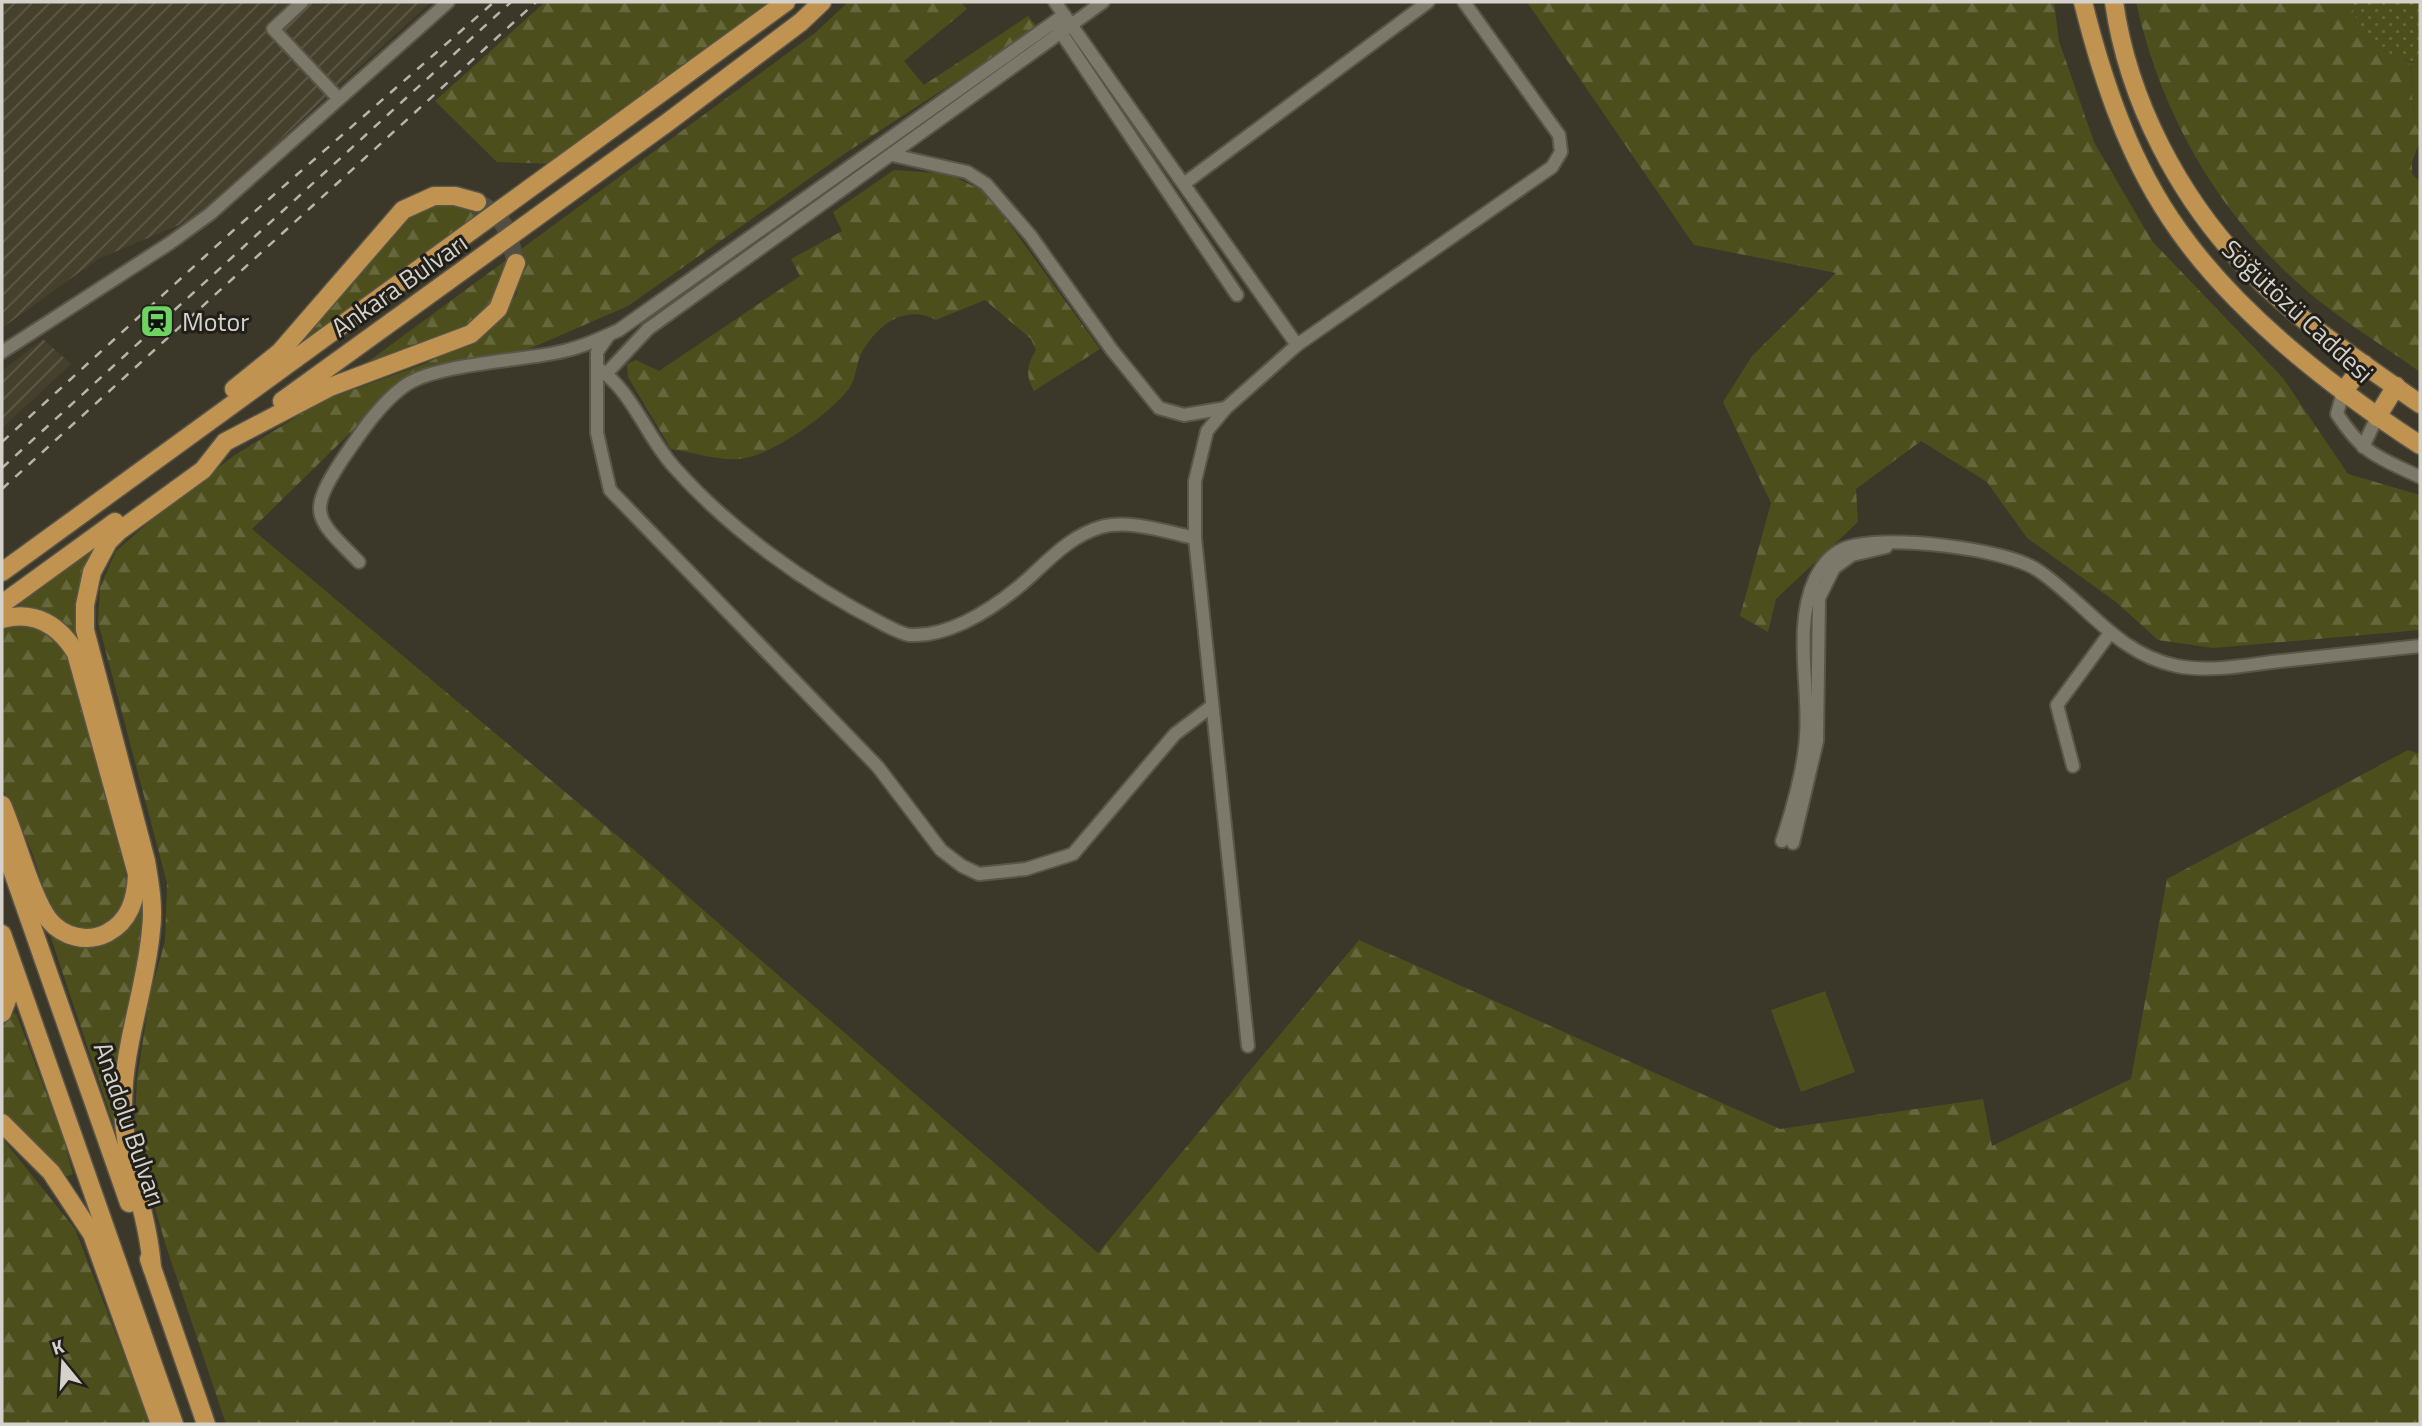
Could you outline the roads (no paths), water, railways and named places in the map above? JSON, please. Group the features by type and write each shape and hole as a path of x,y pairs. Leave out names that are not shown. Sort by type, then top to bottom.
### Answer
{"main road":[{"name":"Ankara Bulvarı","path":"2,572 786,2"},
{"name":"Ankara Bulvarı","path":"2,604 657,130 801,22 822,2"},
{"name":"Söğütözü Caddesi","path":"2083,2 2101,73 2130,144 2178,230 2230,292 2343,392 2420,444"},
{"name":"Söğütözü Caddesi","path":"2114,2 2117,24 2141,107 2192,199 2248,270 2364,364 2420,404"},
{"path":"106,496 149,453 267,365 402,210 424,199 444,195 477,202"},
{"path":"152,1268 150,1236 133,1177 124,1105 125,1070 151,930 151,894 146,861 85,630 85,605 92,572 108,542 203,470 225,442 330,387 471,334 498,309 516,263"},
{"path":"2343,392 2364,364"},
{"path":"2377,417 2396,386"},
{"path":"2,619 26,616 43,620 63,634 76,653 137,874 133,905 115,928 94,938 80,938 66,934 47,918 2,805"},
{"name":"Anadolu Bulvarı","path":"2,841 206,1424"},
{"path":"2,934 174,1424"},
{"path":"2,958 10,992 2,1013"},
{"path":"2,1123 51,1172 92,1234 160,1424"}],"street":[{"path":"302,2 273,29 338,98"},
{"path":"2,352 210,214 448,2"},
{"path":"1055,2 1063,24 1237,295"},
{"path":"359,562 324,526 318,509 323,489 365,426 404,386 430,374 565,351 608,335 1063,24 1104,2"},
{"path":"1185,183 1428,2"},
{"path":"1248,1046 1195,538 1195,481 1207,431 1226,408 1297,345 1552,167 1561,152 1559,135 1464,2"},
{"path":"602,371 648,329 892,155 1063,24"},
{"path":"1063,24 1185,183 1297,345"},
{"path":"892,155 967,172 986,184 1030,234 1112,350 1160,408 1184,415 1226,408"},
{"path":"608,335 597,352 602,371 597,433 610,491 878,767 941,850 962,866 979,874 999,873 1026,869 1073,854 1175,734 1212,706"},
{"path":"602,371 617,382 652,442 675,469 751,538 848,604 909,635 944,630 975,617 1016,590 1051,556 1102,527 1142,527 1195,538"},
{"path":"2343,392 2337,414 2363,447 2379,460 2420,477"},
{"path":"2363,447 2377,417"},
{"path":"1787,842 1806,739 1805,640 1808,601 1813,583 1830,558 1844,549 1870,542 1986,550 2014,557 2040,571 2110,633 2143,656 2194,668 2225,668 2420,646"},
{"path":"2073,766 2057,705 2110,633"}],"tunnel":[{"path":"477,202 501,220 516,263"}],"railway":[{"path":"2,442 236,228 494,2"},
{"path":"2,468 511,2"},
{"path":"2,489 536,2"}],"place":[{"name":"Motor","path":"157,321"}]}
